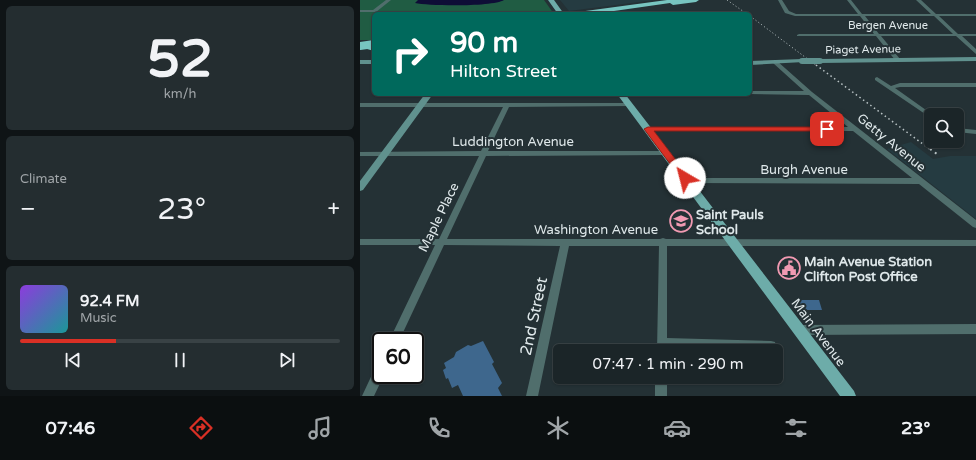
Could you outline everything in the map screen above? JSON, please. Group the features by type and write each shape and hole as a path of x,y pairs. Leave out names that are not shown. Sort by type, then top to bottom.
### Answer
{"highway":[{"path":"593,12 681,0"},
{"path":"609,12 696,0"},
{"path":"360,44 372,45"}],"main road":[{"path":"551,0 560,12"},
{"name":"Main Avenue","path":"623,96 849,396"}],"street":[{"path":"360,11 374,11 389,0"},
{"path":"780,0 786,12 797,14 976,14"},
{"path":"849,0 898,59"},
{"path":"918,0 976,52"},
{"name":"Bergen Avenue","path":"799,35 976,35"},
{"name":"Piaget Avenue","path":"752,63 898,59 976,59"},
{"path":"360,62 372,62"},
{"name":"Getty Avenue","path":"775,62 810,93 976,225"},
{"path":"876,79 924,111"},
{"path":"889,88 900,85 976,85"},
{"path":"752,93 810,93"},
{"path":"360,188 428,96"},
{"path":"360,105 630,105"},
{"name":"Maple Place","path":"398,332 507,105"},
{"path":"648,129 856,129"},
{"path":"964,131 976,132"},
{"name":"Luddington Avenue","path":"360,154 666,153"},
{"name":"Burgh Avenue","path":"688,181 921,181"},
{"name":"Washington Avenue","path":"360,242 976,243"},
{"name":"2nd Street","path":"532,396 565,242"},
{"path":"662,344 663,242"},
{"path":"799,330 976,330"},
{"path":"368,396 374,384"},
{"path":"661,384 661,396"}],"shaded area":[{"path":"418,0 504,0 475,5 433,5 415,3"},
{"path":"560,0 655,0 569,11"},
{"path":"911,142 933,159 950,156 976,156 976,219 887,149"}],"green space":[{"path":"360,0 544,0 553,12 372,12 372,40 360,40"}],"building":[{"path":"798,300 819,300 822,310 800,310"},
{"path":"483,341 494,362 492,364 502,383 498,388 502,396 463,396 458,385 452,388 448,378 446,379 443,370 446,368 444,363 454,357 456,352 468,345 471,346"}],"railway":[{"path":"727,0 744,12"},
{"path":"752,17 817,66"},
{"path":"816,65 931,150"},
{"path":"930,149 937,154"}],"place":[{"name":"Saint Pauls School","path":"681,221"},
{"name":"Main Avenue Station Clifton Post Office","path":"789,268"}],"route":[{"path":"685,178 648,129 827,129"}]}
